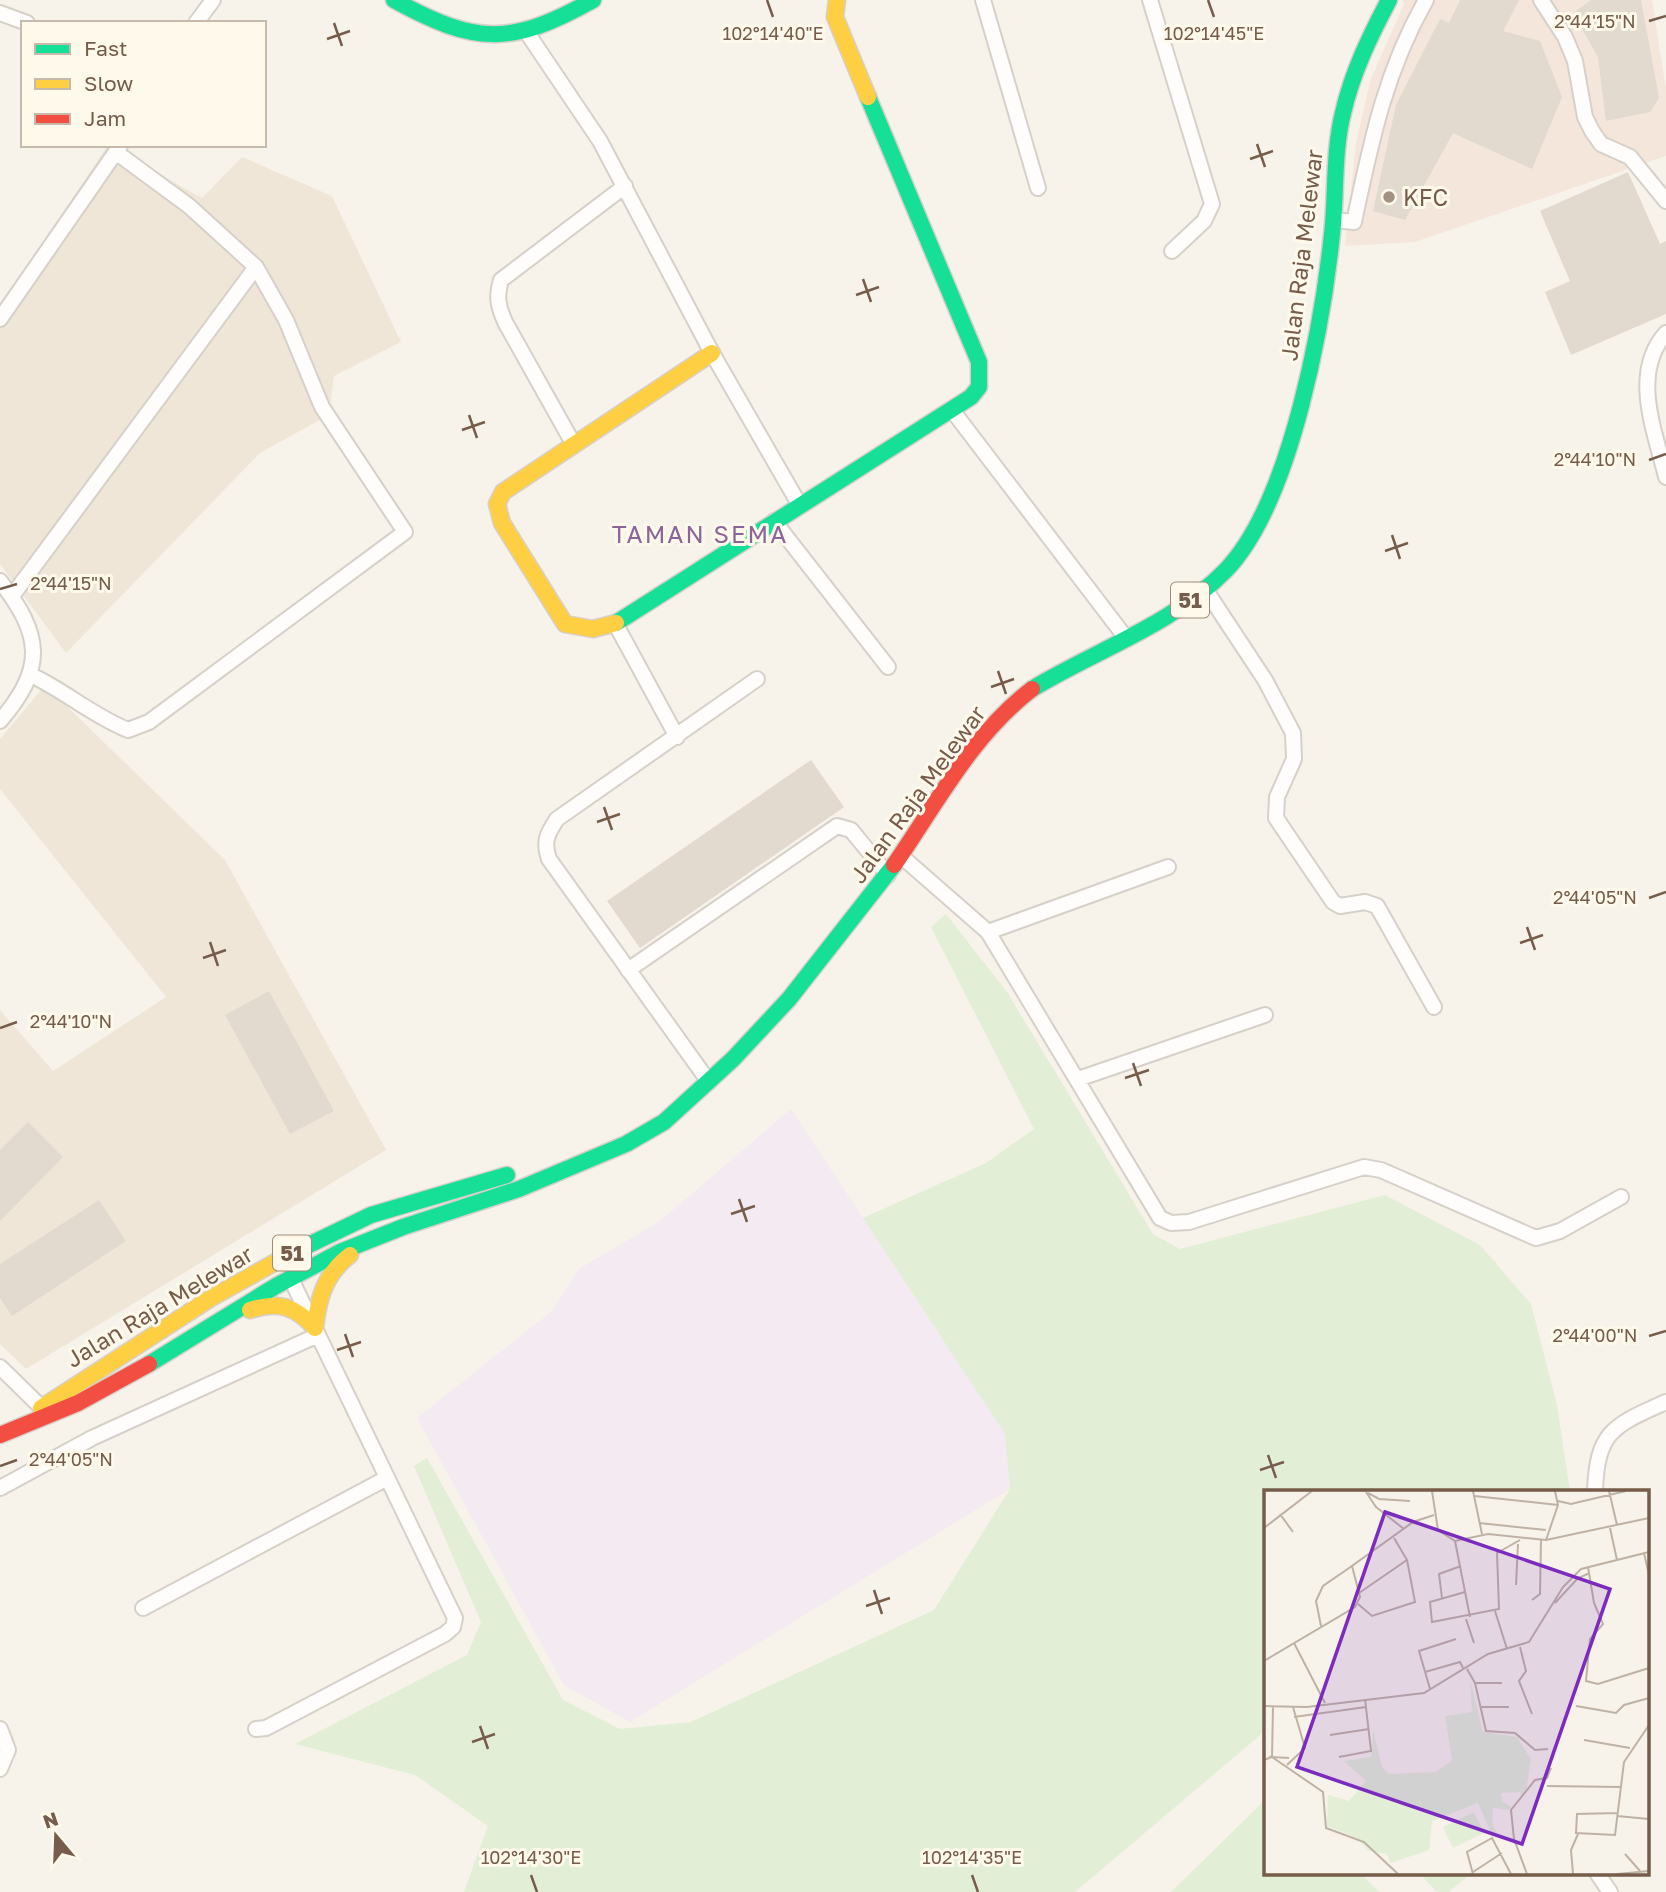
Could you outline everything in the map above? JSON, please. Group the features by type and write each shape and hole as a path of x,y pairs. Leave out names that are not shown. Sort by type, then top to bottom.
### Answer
{"main road":[{"path":"394,0 424,18 456,30 494,37 528,34 593,0"},
{"path":"712,353 503,492 497,504 502,523 565,624 593,629 615,623 799,504 952,410 971,397 979,387 979,362 835,17 837,0"},
{"name":"Jalan Raja Melewar","path":"46,1411 91,1398 337,1253 398,1228 517,1190 605,1156 655,1129 709,1082 804,983 888,875 977,743 1004,712 1048,679 1168,616 1227,569 1249,539 1285,455 1317,339 1333,220 1339,131 1365,46 1389,0"},
{"name":"Jalan Raja Melewar","path":"0,1434 46,1411 211,1298 314,1241 371,1216 504,1175 537,1168 571,1167"},
{"path":"316,1331 320,1291 330,1272 347,1256 398,1228"},
{"path":"211,1298 250,1282 270,1278 291,1279"},
{"path":"224,1320 259,1307 290,1305 301,1312 316,1331"}],"street":[{"path":"197,21 213,0"},
{"path":"983,0 1038,188"},
{"path":"1150,0 1212,204 1203,221 1172,251"},
{"path":"1333,220 1354,222 1377,114 1399,52 1426,0"},
{"path":"1541,0 1565,37 1575,61 1585,117 1592,131 1601,144 1630,157 1666,201"},
{"path":"0,13 22,21"},
{"path":"528,34 600,141 712,353 799,504"},
{"path":"0,320 119,149 189,206 256,267 286,320 322,407 405,532 149,722 128,730 106,721 63,690 31,674"},
{"path":"574,445 505,322 498,305 497,292 500,280 625,186"},
{"path":"12,596 256,267"},
{"path":"1666,333 1656,348 1647,373 1649,404 1666,477"},
{"path":"952,410 1126,638"},
{"path":"774,521 888,667"},
{"path":"0,581 27,621 35,646 31,674 17,702 0,721"},
{"path":"1205,589 1265,680 1293,733 1294,759 1277,797 1276,818 1334,902 1340,906 1365,902 1377,906 1434,1007"},
{"path":"615,623 677,737"},
{"path":"709,1082 549,859 544,846 547,834 557,819 757,679"},
{"path":"628,970 837,826 851,830 888,875"},
{"path":"901,856 988,932 1160,1217 1171,1223 1203,1219 1364,1167 1381,1170 1536,1238 1560,1231 1621,1198"},
{"path":"988,932 1168,867"},
{"path":"1078,1079 1265,1015"},
{"path":"257,1729 278,1721 453,1627 454,1618 291,1279"},
{"path":"0,1488 92,1438 316,1331"},
{"path":"0,1367 46,1411"},
{"path":"1595,1490 1600,1452 1606,1438 1623,1421 1666,1402"},
{"path":"143,1608 387,1478"},
{"path":"0,1729 8,1750 0,1769"},
{"path":"1598,1874 1610,1892"}],"shaded area":[{"path":"1402,0 1652,0 1666,89 1666,156 1415,242 1345,246 1356,143 1370,81 1404,4"},
{"path":"107,147 112,147 202,198 242,157 332,196 401,342 334,376 329,415 260,453 66,653 0,564 0,306"},
{"path":"45,685 225,860 386,1150 26,1369 0,1344 0,1010 53,1071 166,997 0,789 0,739"},
{"path":"791,1109 1005,1433 1010,1489 630,1722 564,1685 417,1418 552,1311 579,1269 660,1221"}],"green space":[{"path":"946,914 1007,992 1153,1234 1180,1249 1385,1195 1480,1245 1531,1304 1557,1405 1570,1490 1264,1490 1264,1732 1075,1892 464,1892 488,1826 415,1775 295,1744 467,1655 481,1622 414,1466 427,1458 563,1700 620,1729 691,1722 934,1610 1010,1489 1005,1434 863,1218 986,1163 1034,1129 931,927"},
{"path":"1264,1801 1264,1874 1361,1874 1379,1892 1171,1892"},
{"path":"1420,1874 1470,1874 1449,1892 1437,1892"}],"building":[{"path":"1460,0 1519,0 1503,31 1540,41 1562,97 1532,169 1453,133 1405,220 1373,211 1396,105 1440,19 1449,23"},
{"path":"1591,0 1641,0 1659,98 1650,112 1606,121 1598,57 1573,13"},
{"path":"1628,172 1660,244 1666,241 1666,314 1571,355 1545,292 1570,281 1540,211"},
{"path":"811,760 844,807 640,948 607,901"},
{"path":"269,991 334,1111 290,1134 225,1015"},
{"path":"28,1122 63,1157 0,1221 0,1150"},
{"path":"99,1200 126,1241 12,1316 0,1298 0,1264"}],"traffic: fast":[{"path":"394,0 448,25 471,32 494,34 539,26 593,0"},
{"path":"1032,689 1133,636 1182,606 1226,570 1249,539 1269,500 1301,406 1313,357 1329,263 1337,154 1343,113 1362,55 1389,0"},
{"path":"616,623 971,397 979,387 979,362 868,97"},
{"path":"149,1364 276,1286 340,1252 403,1227 519,1189 626,1144 664,1122 733,1059 789,999 894,865"},
{"path":"290,1254 371,1215 507,1175"}],"traffic: slow":[{"path":"837,0 835,17 868,97"},
{"path":"616,623 593,629 565,624 502,523 497,504 503,492 712,353"},
{"path":"41,1408 211,1298 290,1254"},
{"path":"315,1328 324,1287 334,1270 350,1255"},
{"path":"250,1310 270,1306 286,1307 315,1328"}],"traffic: jam":[{"path":"894,865 973,749 1010,708 1032,689"},
{"path":"0,1435 78,1403 149,1364"}],"place":[{"name":"KFC","path":"1389,197"}],"district":[{"name":"TAMAN SEMA","path":"700,533"}]}
